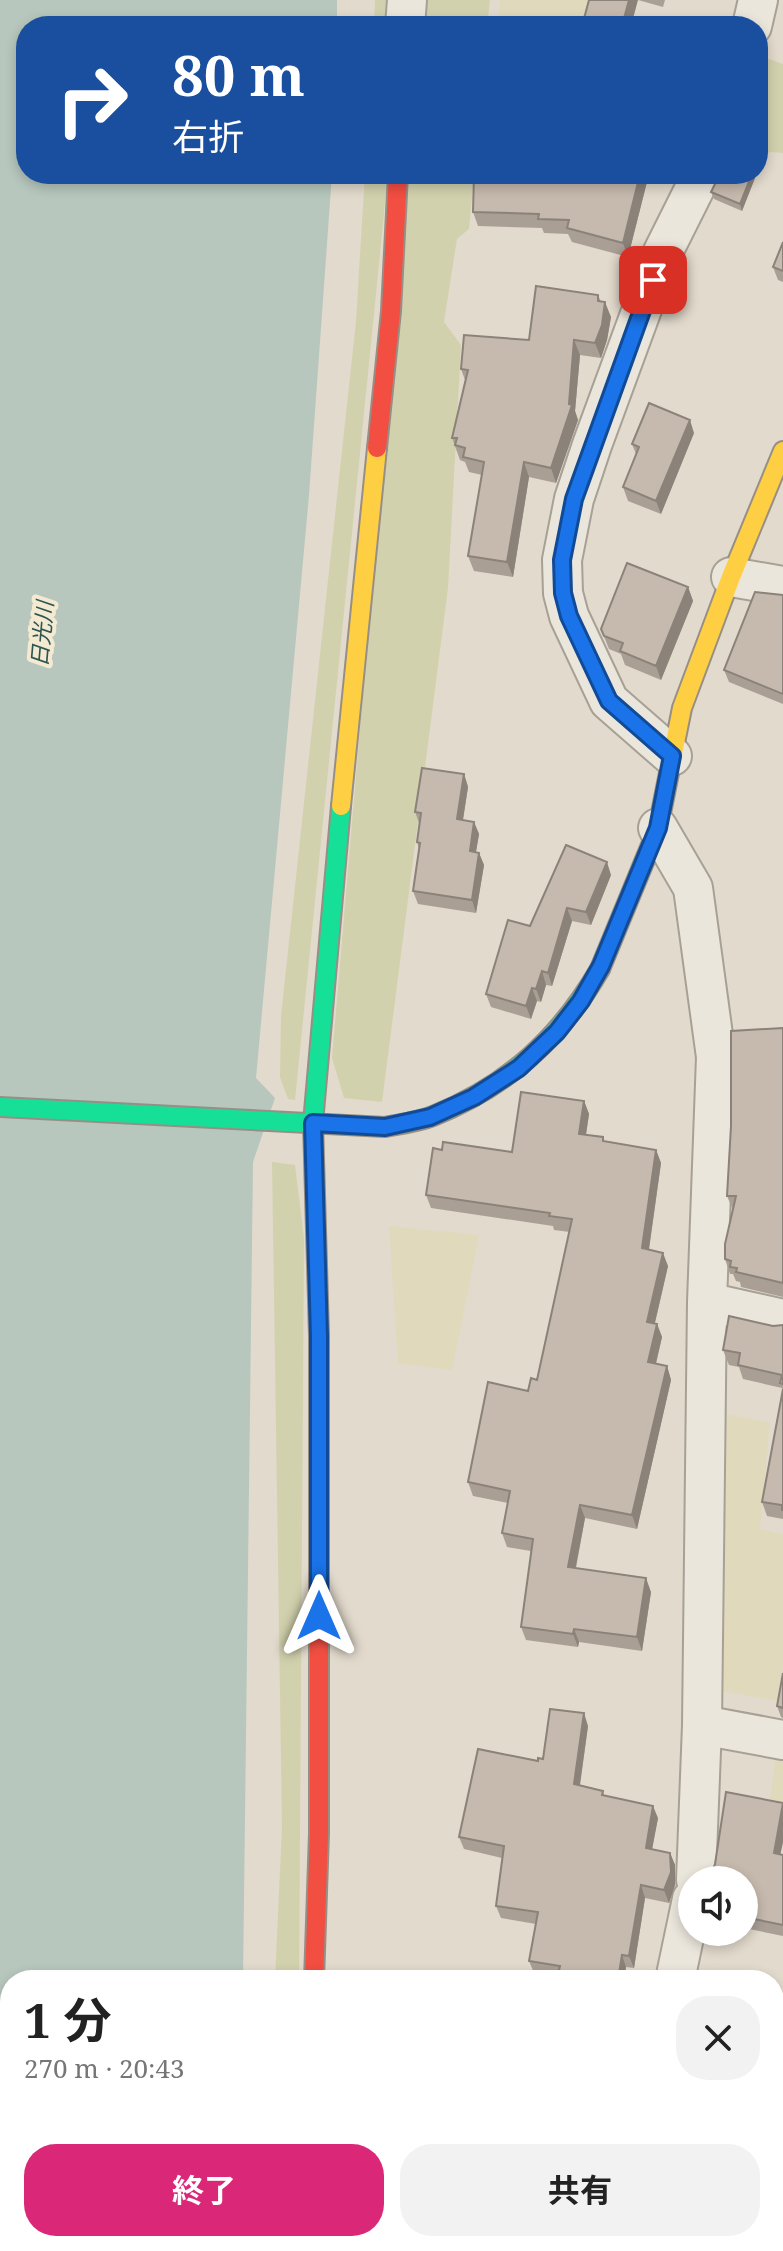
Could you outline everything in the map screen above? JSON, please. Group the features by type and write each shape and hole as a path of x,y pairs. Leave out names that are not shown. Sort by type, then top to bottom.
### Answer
{"street":[{"path":"314,1970 319,1833 319,1336 306,1123 391,311 397,184"},
{"path":"672,756 609,701 569,616 563,593 562,560 574,499 592,445 663,252 697,184"},
{"path":"0,1107 385,1127 430,1117 474,1097 519,1068 557,1032 581,1001 601,966 658,828 682,708 783,451"},
{"path":"731,577 783,586"},
{"path":"658,828 693,888 716,1057 707,1302 702,1725 697,1866"},
{"path":"707,1302 783,1319"},
{"path":"702,1725 783,1740"},
{"path":"677,1970 682,1946"}],"shaded area":[{"path":"500,0 593,0 589,16 499,16"},
{"path":"389,1226 479,1235 452,1370 398,1363"},
{"path":"724,1414 770,1422 760,1529 783,1534 783,1666 778,1701 722,1691"},
{"path":"776,1753 783,1754 783,1811 769,1809"}],"green space":[{"path":"375,0 397,0 396,16 374,16"},
{"path":"414,0 490,0 488,16 413,16"},
{"path":"768,60 783,64 783,153 768,154"},
{"path":"364,184 387,184 295,1100 288,1099 280,1077 281,1016 356,321"},
{"path":"406,184 473,184 469,229 457,239 444,322 461,345 448,588 382,1102 344,1098 332,1058"},
{"path":"272,1162 295,1165 304,1238 299,1970 275,1970 282,1827"}],"water":[{"name":"日光川","path":"0,0 337,0 337,16 16,16 16,184 331,184 309,495 256,1078 275,1098 253,1162 243,1970 0,1970"}],"building":[{"path":"589,0 629,0 625,16 585,16"},
{"path":"474,184 638,184 623,243 567,228 569,220 538,219 539,214 473,212"},
{"path":"715,184 748,184 740,204 711,192"},
{"path":"783,242 783,271 773,267"},
{"path":"536,286 598,295 598,301 605,302 602,325 595,343 574,340 569,404 572,405 551,468 524,462 507,562 468,556 484,462 463,457 465,448 455,445 457,438 452,438 468,370 461,369 464,335 529,340"},
{"path":"649,403 690,420 656,501 623,487 639,447 632,444"},
{"path":"627,563 688,587 656,666 620,651 623,643 604,636 601,629"},
{"path":"755,592 783,595 783,694 724,670"},
{"path":"422,768 464,774 457,819 474,822 470,851 479,853 472,900 413,891 421,813 415,812"},
{"path":"566,845 607,862 586,912 567,908 548,973 542,971 526,1006 486,994 508,920 530,926"},
{"path":"783,1028 783,1283 736,1272 737,1268 730,1267 731,1261 725,1259 725,1244 736,1196 727,1196 731,1031"},
{"path":"521,1092 584,1101 579,1134 656,1150 642,1248 663,1253 647,1322 657,1324 648,1362 667,1366 632,1515 580,1505 568,1567 646,1578 637,1637 574,1629 573,1634 521,1627 533,1539 502,1533 510,1491 468,1482 488,1382 528,1391 531,1378 537,1380 572,1219 426,1195 433,1148 442,1150 443,1142 512,1152"},
{"path":"729,1316 773,1326 783,1325 783,1384 780,1383 782,1375 738,1365 740,1353 723,1350"},
{"path":"783,1389 782,1510 782,1505 762,1502"},
{"path":"783,1673 783,1708 777,1706"},
{"path":"550,1709 584,1713 574,1784 603,1791 602,1795 653,1806 646,1848 670,1853 671,1872 664,1890 641,1885 629,1956 622,1955 620,1970 559,1970 560,1966 529,1961 538,1912 496,1906 504,1846 459,1837 478,1749 538,1761 538,1758 543,1759"},
{"path":"726,1792 783,1803 774,1853 783,1855 783,1925 758,1920 758,1866 715,1864"}],"traffic: fast":[{"path":"319,1545 319,1336 313,1123 341,806"},
{"path":"0,1107 385,1127 415,1121 460,1104 530,1057 568,1017 600,969"}],"traffic: slow":[{"path":"341,806 377,448"},
{"path":"600,969 658,828 682,708 783,451"}],"traffic: jam":[{"path":"377,448 391,311 397,184"},
{"path":"314,1970 319,1833 319,1545"}],"route":[{"path":"319,1616 319,1336 313,1123 385,1127 430,1117 474,1097 519,1068 557,1032 581,1001 601,966 658,828 672,756 609,701 569,616 563,593 562,560 574,499 653,280"}]}
